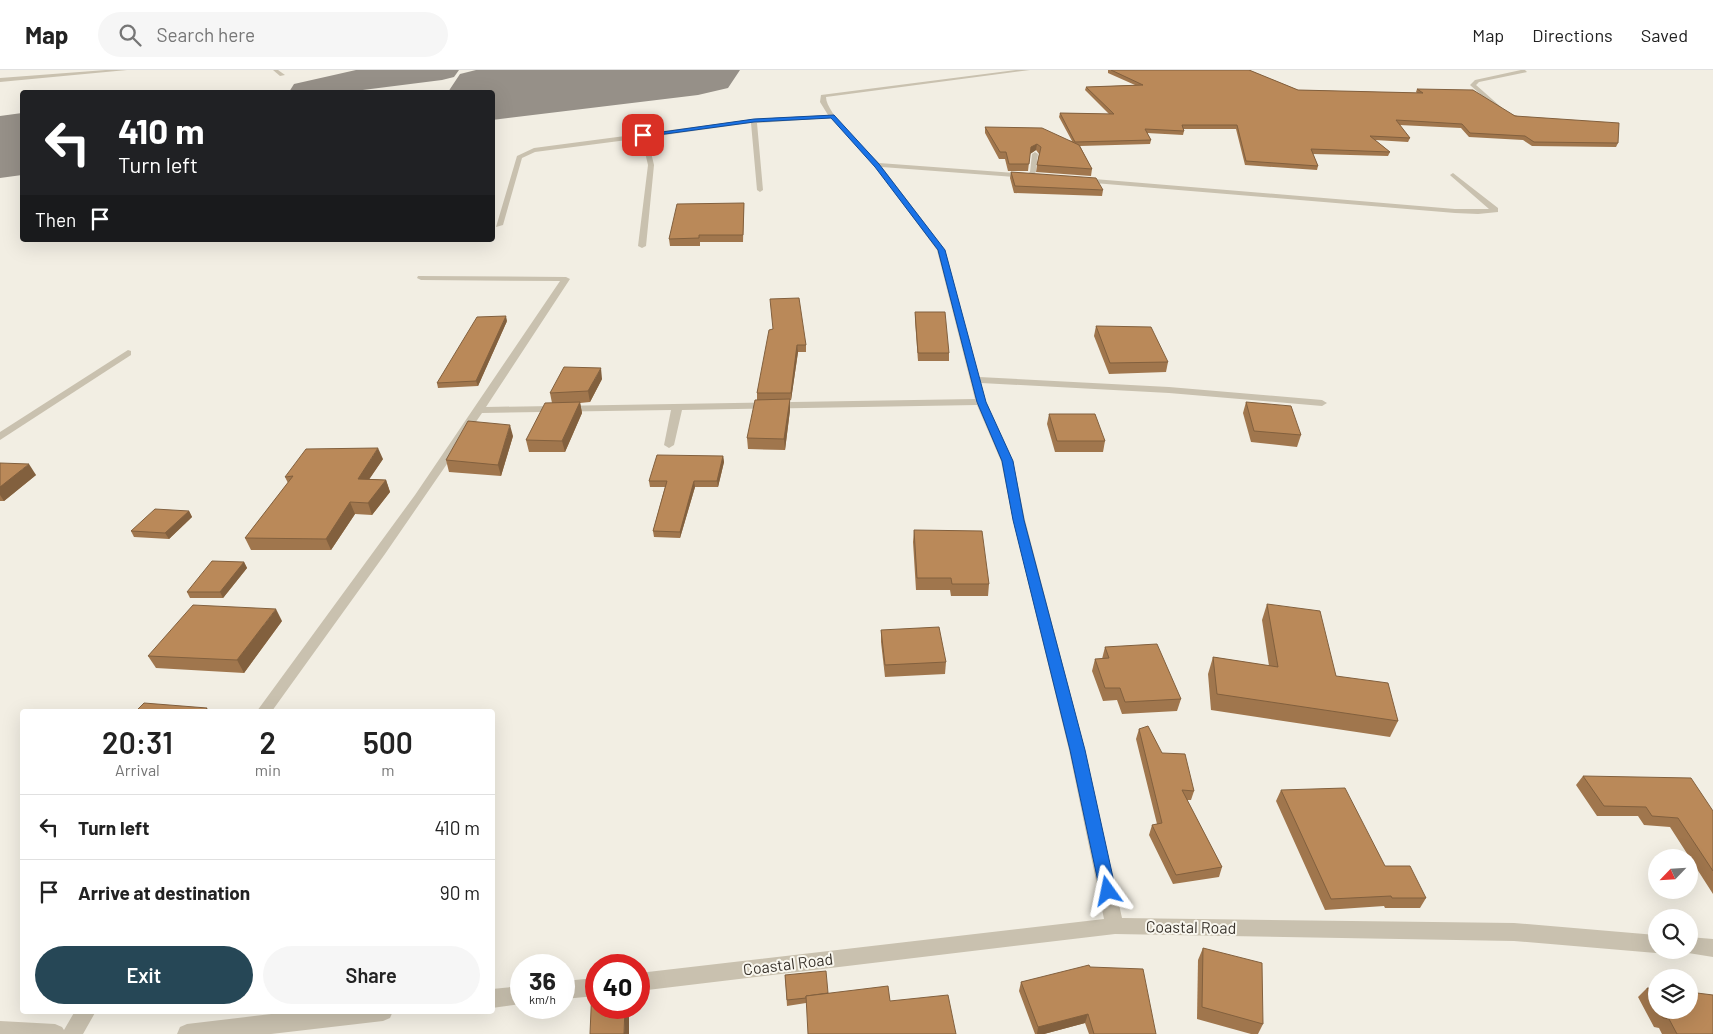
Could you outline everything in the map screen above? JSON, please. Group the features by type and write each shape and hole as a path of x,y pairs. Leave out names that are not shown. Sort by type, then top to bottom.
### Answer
{"street":[{"path":"0,80 125,70"},
{"path":"275,70 282,75"},
{"path":"1028,70 824,96 823,102 832,116 877,165 941,250 981,402 1008,461 1019,520 1078,750 1115,926"},
{"path":"1499,108 1473,84 1524,72 1523,70"},
{"path":"499,225 519,157 534,150 754,121 832,116"},
{"path":"754,121 760,190"},
{"path":"642,246 651,165 646,144 656,134"},
{"path":"1029,176 1033,172 1035,154"},
{"path":"877,165 1038,177"},
{"path":"1071,179 1456,211 1478,212 1495,210 1453,174"},
{"path":"266,709 329,625 480,410 566,279 421,278"},
{"path":"0,437 128,353"},
{"path":"976,380 1169,390 1322,403"},
{"path":"480,410 981,402"},
{"path":"668,444 677,407"},
{"name":"Coastal Road","path":"650,981 1115,926 1514,932 1648,943"},
{"path":"1698,947 1713,948"},
{"path":"495,998 510,996"},
{"path":"72,1034 84,1014"},
{"path":"187,1034 357,1014"},
{"path":"0,1031 55,1034"}],"building":[{"path":"1111,70 1249,70 1298,90 1423,93 1417,89 1473,90 1515,116 1619,123 1618,143 1534,142 1525,136 1470,133 1462,124 1396,120 1410,138 1370,136 1390,152 1311,149 1318,166 1246,161 1237,125 1182,125 1184,131 1145,129 1151,140 1075,142 1060,113 1114,114 1086,87 1143,85"},
{"path":"985,127 1042,128 1079,145 1092,169 1037,165 1041,147 1037,144 1031,147 1029,164 1009,164 1006,152 1000,152"},
{"path":"1011,172 1096,178 1103,190 1015,186"},
{"path":"744,203 743,235 699,235 699,238 669,239 677,204"},
{"path":"799,298 806,345 797,345 791,393 757,393 769,330 773,329 770,299"},
{"path":"915,312 945,312 949,353 918,353"},
{"path":"506,316 476,381 437,383 477,317"},
{"path":"1096,326 1151,327 1168,362 1110,363"},
{"path":"564,367 601,368 588,391 550,393"},
{"path":"790,399 784,439 747,438 755,400"},
{"path":"580,402 562,441 526,440 545,403"},
{"path":"1246,402 1291,406 1301,435 1254,431"},
{"path":"1049,414 1095,414 1105,441 1057,441"},
{"path":"468,421 510,425 498,465 446,460"},
{"path":"378,448 358,479 386,480 368,503 350,502 326,539 245,538 293,476 285,477 306,449"},
{"path":"657,455 723,456 717,481 694,481 680,532 653,531 667,481 649,481"},
{"path":"0,463 29,464 0,487"},
{"path":"155,509 189,511 165,533 131,531"},
{"path":"914,530 982,531 989,584 952,584 951,578 917,578"},
{"path":"212,561 244,562 220,592 187,592"},
{"path":"1267,604 1320,611 1336,676 1388,683 1398,721 1217,694 1213,657 1278,667"},
{"path":"193,605 276,609 237,660 148,656"},
{"path":"939,627 946,662 885,665 881,630"},
{"path":"1157,644 1181,699 1125,702 1120,688 1105,688 1095,659 1109,658 1105,647"},
{"path":"144,703 207,708 206,709 138,709"},
{"path":"1148,726 1162,753 1185,754 1194,791 1182,790 1222,867 1176,875 1152,825 1162,823 1139,729"},
{"path":"1583,776 1691,778 1713,811 1713,871 1678,818 1652,816 1646,807 1604,806"},
{"path":"1345,788 1385,866 1410,866 1426,898 1392,898 1391,896 1331,899 1281,790"},
{"path":"1203,948 1262,963 1263,1024 1202,1007"},
{"path":"1089,965 1090,967 1143,969 1156,1034 1094,1034 1088,1014 1038,1027 1021,982"},
{"path":"826,971 828,993 787,1000 785,975"},
{"path":"888,986 890,1001 948,995 956,1034 808,1034 806,996"},
{"path":"1698,993 1713,995 1713,1034 1677,1034 1669,1019 1698,1019"},
{"path":"591,1019 625,1019 624,1034 590,1034"}],"taxiway":[{"path":"314,90 357,80 442,70"},
{"path":"558,85 608,78 614,73 613,70"}],"runway":[{"path":"495,93 698,70"},
{"path":"0,147 20,144"}],"route":[{"path":"643,135 754,121 832,116 877,165 941,250 958,308 981,402 1008,461 1019,520 1078,750 1108,891"}]}
